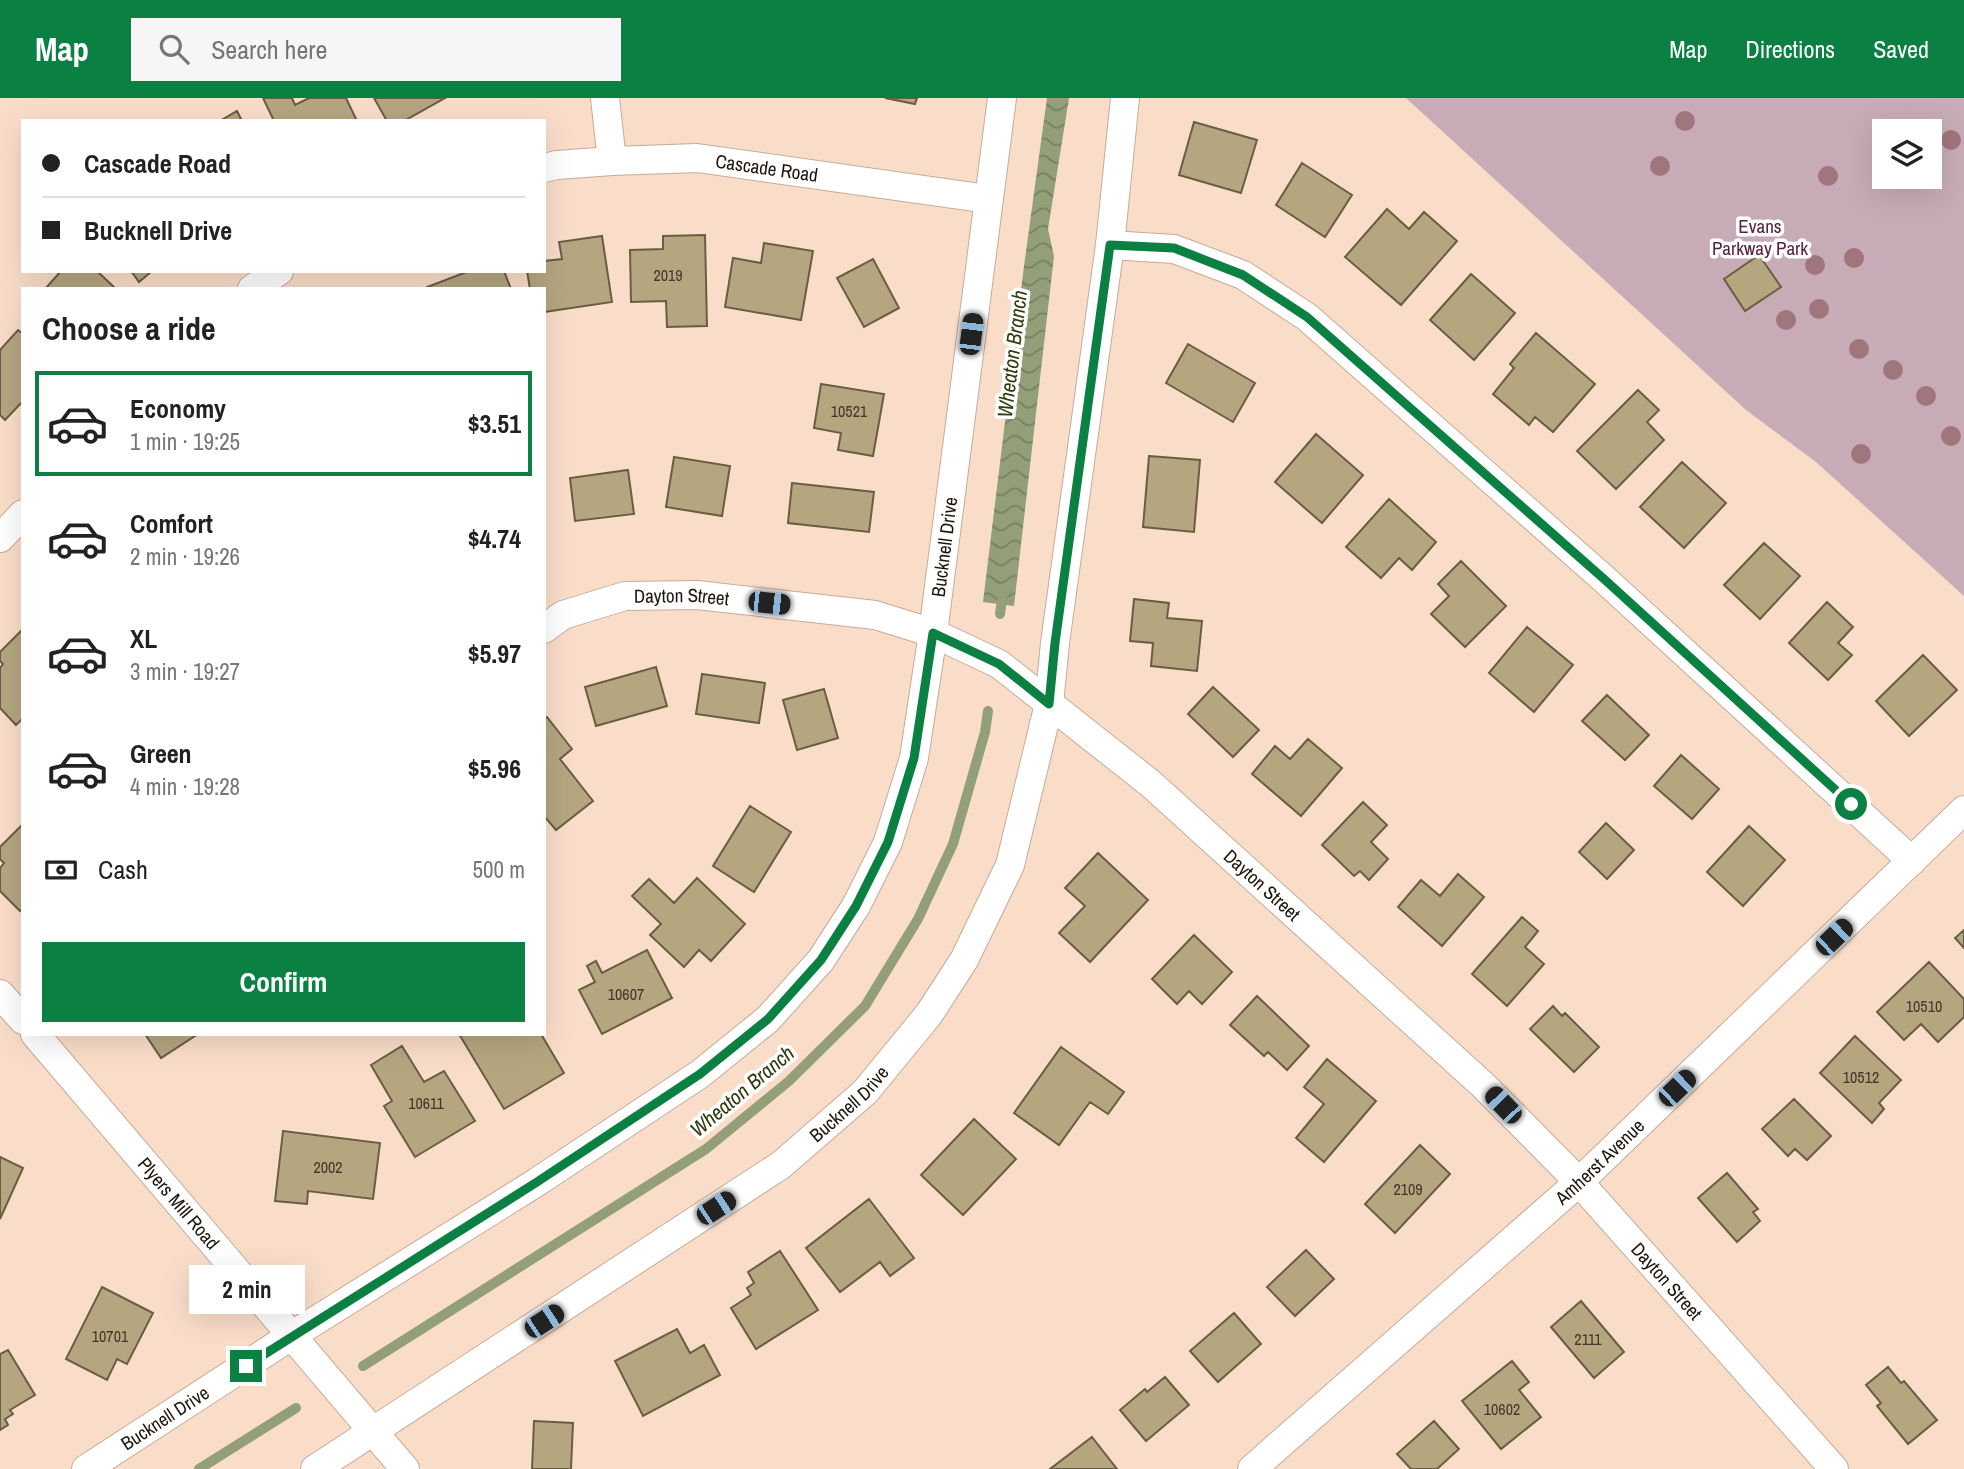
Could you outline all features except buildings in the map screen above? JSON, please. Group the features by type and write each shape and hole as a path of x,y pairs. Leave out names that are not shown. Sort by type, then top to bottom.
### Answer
{"street":[{"path":"605,98 612,161"},
{"name":"Bucknell Drive","path":"86,1469 291,1336 537,1182 689,1081 768,1019 821,960 856,906 888,842 914,758 933,633 1002,98"},
{"name":"Bucknell Drive","path":"315,1469 781,1165 865,1092 929,1014 964,960 1010,865 1049,704 1110,245 1125,98"},
{"name":"Cascade Road","path":"546,168 612,161 697,158 988,199"},
{"path":"1110,245 1174,248 1243,275 1307,317 1604,579 1912,861"},
{"path":"255,287 276,273"},
{"path":"0,538 21,516"},
{"name":"Dayton Street","path":"546,627 563,614 625,596 697,595 875,615 933,633 999,664 1161,793 1484,1086 1579,1182 1834,1469"},
{"name":"Amherst Avenue","path":"1252,1469 1579,1182 1964,810"},
{"name":"Plyers Mill Road","path":"37,1036 405,1469"}],"green space":[{"name":"Evans Parkway Park","path":"1406,98 1964,98 1964,596 1816,462 1746,410"}],"water":[{"path":"1047,98 1069,98 1048,229 1054,256 1014,606 983,602"}],"waterway":[{"name":"Wheaton Branch","path":"1000,614 1003,592"},
{"name":"Wheaton Branch","path":"363,1366 706,1149 789,1081 865,1006 918,919 953,844 985,732 988,711"},
{"name":"Wheaton Branch","path":"199,1469 296,1408"}],"route":[{"path":"246,1366 537,1182 700,1074 768,1019 821,960 856,906 888,842 914,758 933,633 999,664 1049,704 1110,245 1174,248 1243,275 1307,317 1604,579 1851,804"}]}
